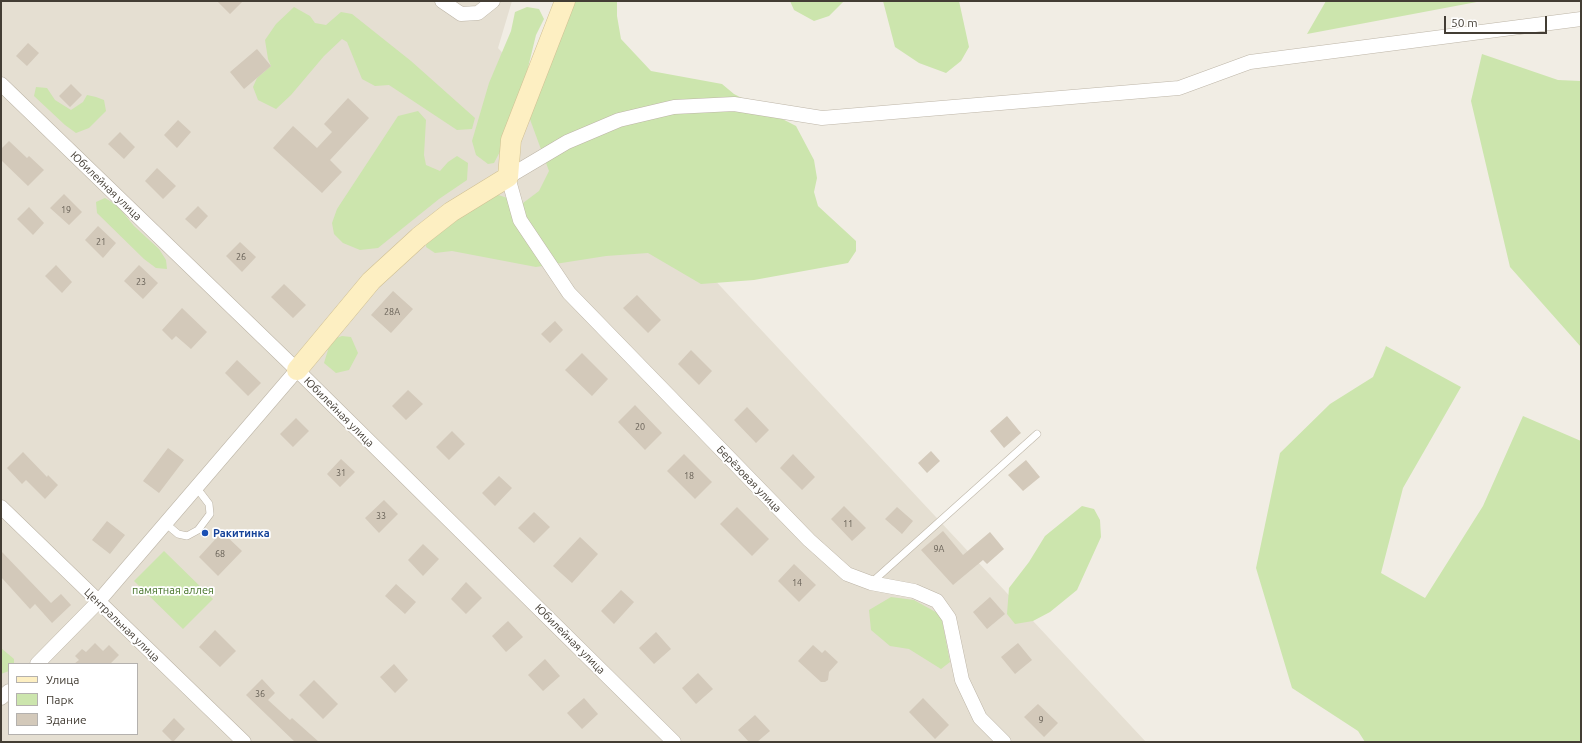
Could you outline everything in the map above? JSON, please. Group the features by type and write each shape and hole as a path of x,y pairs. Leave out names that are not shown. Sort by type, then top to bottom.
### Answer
{"street":[{"path":"442,1 461,14 478,13 493,1"},
{"path":"508,177 511,140 565,1"},
{"path":"38,663 98,602 297,370 371,281 419,237 451,212 567,142 618,120 674,108 734,104 822,118 1179,88 1250,62 1581,19"},
{"name":"Юбилейная улица","path":"1,84 297,370 674,742"},
{"name":"Берёзовая улица","path":"508,177 520,220 569,293 809,540 847,574 871,583 914,591 937,601 949,618 962,680 980,718 1004,742"},
{"name":"Центральная улица","path":"1,507 244,742"}],"lane":[{"path":"871,583 1037,434"},
{"path":"165,524 178,534 187,536 198,530 210,514 209,504 196,487"}],"shaded area":[{"path":"1,1 512,1 498,48 1146,742 1,742"}],"green space":[{"path":"571,1 617,1 617,16 621,39 651,71 722,84 734,94 796,126 814,160 817,178 814,192 818,206 856,241 856,251 848,263 754,280 701,284 648,253 606,256 536,267 452,251 435,253 426,247 427,236 489,192 523,203 539,191 549,171 528,114"},
{"path":"790,1 844,1 829,16 814,21 794,10"},
{"path":"883,1 959,1 969,47 961,61 946,73 919,63 895,47"},
{"path":"1326,1 1482,1 1307,34"},
{"path":"294,7 310,16 315,23 326,25 341,12 352,14 411,61 475,118 472,129 457,130 389,85 375,86 362,79 347,42 342,39 324,56 291,95 276,109 258,100 253,87 257,78 271,66 268,59 265,40 276,24"},
{"path":"527,7 539,9 544,19 536,35 523,88 506,140 494,163 488,164 476,155 472,141 489,83 511,31 515,12"},
{"path":"1482,54 1558,80 1581,81 1581,347 1510,267 1471,101"},
{"path":"36,87 47,88 55,100 71,110 83,102 87,95 104,100 106,111 89,128 76,133 65,125 34,96"},
{"path":"418,111 426,120 424,155 426,165 440,171 448,162 457,156 468,163 467,180 439,199 378,248 360,250 343,243 334,234 332,223 337,209 398,116"},
{"path":"105,198 117,205 134,226 159,249 166,260 167,269 156,268 144,259 97,213 96,202"},
{"path":"342,336 351,337 358,353 349,370 336,373 324,363 331,340"},
{"path":"1386,346 1461,387 1403,488 1381,573 1425,598 1483,506 1523,416 1581,441 1581,742 1365,742 1358,731 1292,688 1256,568 1280,453 1330,404 1373,377"},
{"path":"1082,506 1094,509 1100,520 1101,537 1077,590 1050,612 1033,621 1015,624 1007,614 1009,588 1029,562 1045,536"},
{"name":"памятная аллея","path":"164,551 213,599 183,629 134,581"},
{"path":"891,597 914,600 941,615 950,662 941,669 909,649 890,646 871,630 869,610"},
{"path":"1,648 14,659 14,663 8,663 8,671 1,674"}],"building":[{"path":"217,1 243,1 230,14"},
{"path":"28,43 39,53 27,66 16,56"},
{"path":"257,49 271,66 244,89 230,72"},
{"path":"71,84 82,95 70,107 59,96"},
{"path":"348,98 369,118 330,160 342,172 322,193 273,148 293,126 317,148 332,132 324,124"},
{"path":"178,120 191,132 177,148 164,135"},
{"path":"120,132 135,147 124,159 108,144"},
{"path":"9,141 27,158 29,156 44,170 28,186 1,160 1,149"},
{"path":"157,168 176,186 163,199 145,181"},
{"path":"64,194 82,212 69,225 50,208"},
{"path":"198,206 208,216 196,229 185,219"},
{"path":"29,207 44,223 33,235 17,219"},
{"path":"98,226 116,243 103,258 85,240"},
{"path":"240,242 256,257 242,272 226,256"},
{"path":"56,265 72,282 62,293 45,276"},
{"path":"139,265 158,283 143,299 124,281"},
{"path":"284,284 306,305 293,318 271,297"},
{"path":"393,291 413,309 391,333 371,315"},
{"path":"637,295 661,320 648,333 623,308"},
{"path":"182,308 207,332 191,349 176,336 172,340 162,330"},
{"path":"555,321 563,330 550,343 541,334"},
{"path":"691,350 712,371 699,385 678,364"},
{"path":"582,353 608,379 592,396 565,370"},
{"path":"237,360 261,383 248,396 225,373"},
{"path":"408,390 423,404 406,420 392,406"},
{"path":"635,405 662,433 645,450 618,422"},
{"path":"747,407 769,430 756,443 734,420"},
{"path":"1007,416 1021,433 1004,448 990,431"},
{"path":"296,418 309,431 293,447 280,434"},
{"path":"452,431 465,444 449,460 436,447"},
{"path":"168,448 184,460 159,493 143,481"},
{"path":"931,451 940,461 927,473 918,463"},
{"path":"23,452 47,477 48,475 58,485 45,499 26,480 22,484 7,468"},
{"path":"684,454 712,482 695,499 667,471"},
{"path":"793,454 815,477 802,490 780,468"},
{"path":"341,459 355,472 340,487 327,474"},
{"path":"1026,460 1040,477 1023,491 1008,475"},
{"path":"499,476 512,488 495,506 482,493"},
{"path":"384,500 398,514 379,533 365,518"},
{"path":"844,506 866,528 852,541 831,519"},
{"path":"737,507 769,539 752,556 720,524"},
{"path":"897,507 913,521 902,534 885,519"},
{"path":"534,512 550,527 534,543 518,528"},
{"path":"107,521 125,535 110,554 92,540"},
{"path":"943,531 963,555 990,532 1004,549 987,564 983,560 953,585 921,550"},
{"path":"222,532 242,551 218,576 199,557"},
{"path":"580,537 598,554 572,583 553,566"},
{"path":"423,544 439,559 423,576 408,560"},
{"path":"1,551 51,603 61,594 71,605 52,623 35,604 30,609 1,577"},
{"path":"794,564 816,585 799,602 778,581"},
{"path":"466,582 482,598 466,614 451,599"},
{"path":"396,584 416,602 405,614 385,596"},
{"path":"621,590 634,602 614,624 601,611"},
{"path":"990,597 1005,614 987,629 973,612"},
{"path":"508,621 523,637 506,652 492,636"},
{"path":"215,630 236,651 220,667 199,647"},
{"path":"656,632 671,649 654,664 639,648"},
{"path":"95,643 103,651 109,645 119,655 111,663 75,663 79,660 75,656 82,649 86,652"},
{"path":"1018,643 1032,660 1015,674 1001,657"},
{"path":"813,645 822,653 825,650 838,662 829,672 828,680 825,682 821,682 798,661"},
{"path":"545,659 560,676 543,691 528,675"},
{"path":"394,664 408,680 395,693 380,677"},
{"path":"698,673 713,689 696,704 682,688"},
{"path":"262,679 275,693 268,700 290,720 292,718 319,742 295,742 246,695"},
{"path":"314,680 338,704 323,719 299,695"},
{"path":"584,698 598,714 582,729 567,713"},
{"path":"923,698 949,725 935,739 909,712"},
{"path":"1038,704 1058,723 1044,737 1024,717"},
{"path":"755,715 770,731 757,742 749,742 738,730"},
{"path":"174,718 185,729 173,742 162,731"}],"place":[{"name":"Ракитинка","path":"205,533"}]}
